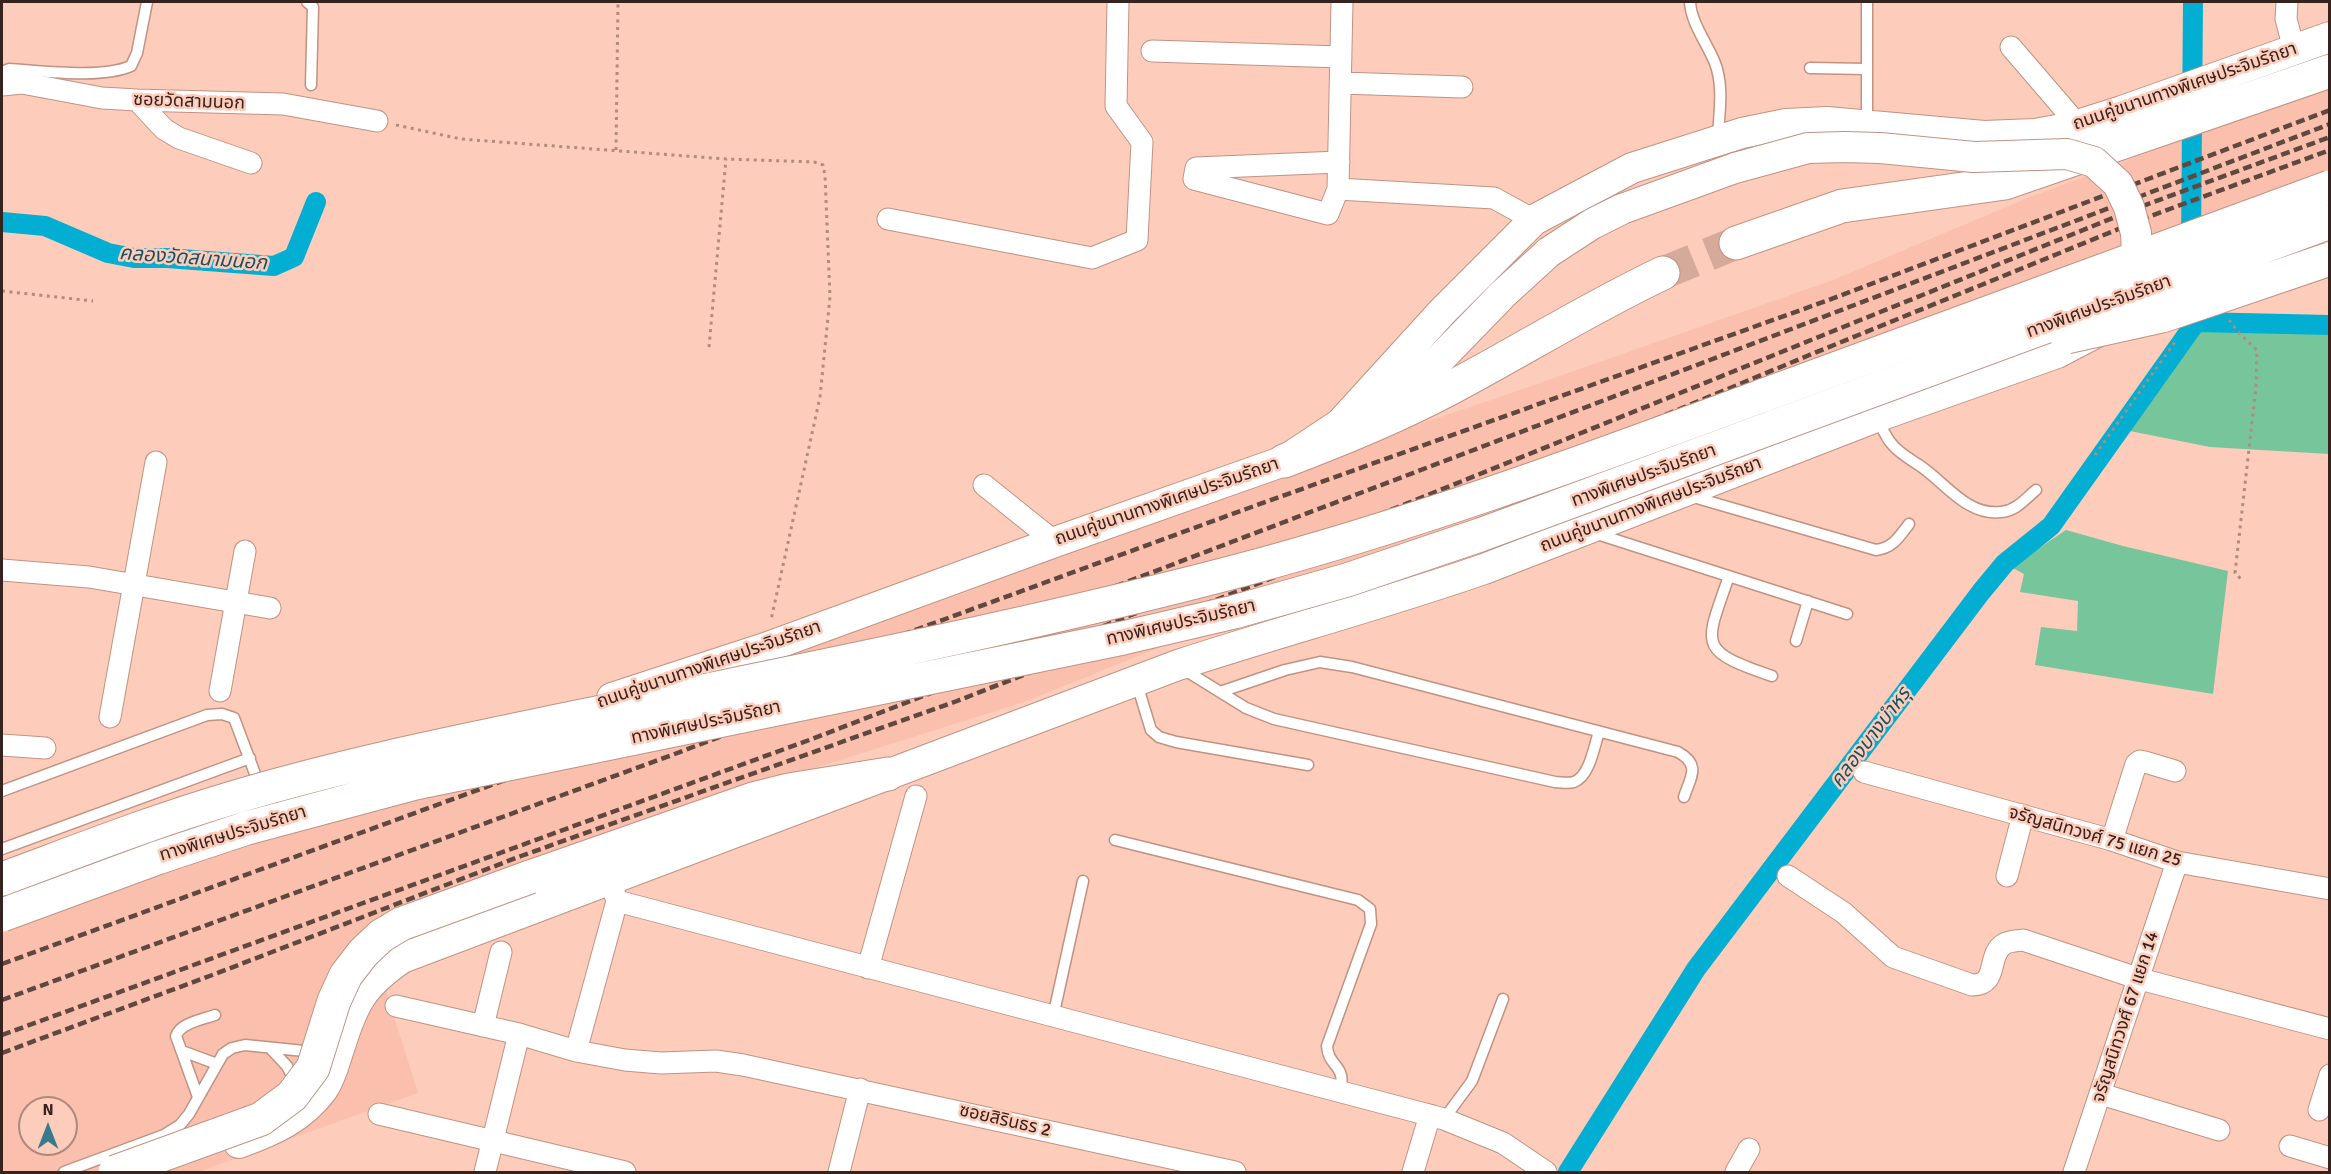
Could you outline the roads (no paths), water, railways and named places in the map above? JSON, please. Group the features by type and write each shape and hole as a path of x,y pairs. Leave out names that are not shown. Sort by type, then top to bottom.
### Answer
{"main road":[{"name":"ถนนคู่ขนานทางพิเศษประจิมรัถยา","path":"2,904 267,809 765,648 1284,461 1340,424 1442,312 1534,220 1632,168 1742,133 1786,124 1827,122 1984,136 2035,134 2078,125 2330,37"},
{"path":"1736,243 1842,206 2005,183 2330,71"},
{"path":"1340,424 1394,393 1435,364 1549,252 1592,224 1622,209 1735,168 1808,148 1880,148 1974,157 2067,154 2094,162 2111,175 2129,207 2136,233 2138,273 2136,279 2125,289 2023,346"},
{"name":"ทางพิเศษประจิมรัถยา","path":"2,879 145,826 323,773 410,752 847,661 1093,606 1334,545 1470,502 1603,456 2330,187"},
{"name":"ถนนคู่ขนานทางพิเศษประจิมรัถยา","path":"160,1173 268,1132 292,1120 323,1088 331,1074 350,1014 362,992 379,974 402,958 613,890 888,774 1178,665 1282,631 1429,588 1585,531 1876,417 2057,353 2296,233 2330,222"},
{"name":"ทางพิเศษประจิมรัถยา","path":"2,915 157,858 248,828 405,786 1123,638 1234,612 1347,580 1480,535 1768,431 2330,222"},
{"path":"1282,631 1453,556 2023,346 2162,316 2330,259"},
{"path":"1284,461 1384,421 1446,391 1619,294 1663,273"},
{"path":"115,1173 261,1119 292,1096 313,1068 334,1001 346,975 363,953 381,936 409,921 753,799 789,790 888,774"}],"street":[{"path":"888,219 1092,258 1137,240 1142,142 1116,106 1118,2"},
{"path":"1339,162 1196,168 1194,179 1328,214 1338,189 1339,162 1341,83 1342,2"},
{"path":"2287,2 2286,19 2294,49"},
{"path":"2011,47 2078,125"},
{"path":"1152,51 1341,57"},
{"name":"ซอยวัดสามนอก","path":"2,85 22,83 102,98 283,104 377,121"},
{"path":"1341,83 1462,87"},
{"path":"137,100 164,129 179,138 251,163"},
{"path":"1338,189 1494,198 1534,220"},
{"path":"110,717 156,462"},
{"path":"984,485 1055,542"},
{"path":"220,691 245,551"},
{"path":"2,570 49,572 270,608"},
{"path":"2,745 45,748"},
{"path":"2112,840 2136,764 2140,761 2175,771"},
{"name":"จรัญสนิทวงศ์ 75 แยก 25","path":"1864,772 2112,840 2177,862 2330,889"},
{"path":"868,968 916,796"},
{"path":"2007,876 2023,815"},
{"name":"จรัญสนิทวงศ์ 67 แยก 14","path":"2074,1173 2177,862"},
{"path":"1788,876 1844,913 1893,957 1972,986 1981,986 1987,982 1999,948 2007,942 2023,940 2140,979 2330,1029"},
{"path":"576,1051 613,890 868,968 1437,1117 1503,1143 1546,1173"},
{"path":"483,1026 501,952"},
{"name":"ซอยสิรินธร 2","path":"396,1006 519,1034 576,1051 625,1060 661,1063 725,1062 860,1089 1235,1173"},
{"path":"485,1173 519,1034"},
{"path":"2319,1110 2330,1075"},
{"path":"839,1173 860,1089"},
{"path":"2101,1094 2219,1130"},
{"path":"379,1114 625,1173"},
{"path":"1413,1173 1437,1117"},
{"path":"2290,1146 2330,1158"},
{"path":"1736,1173 1749,1149"}],"lane":[{"path":"2,72 9,69 120,71 131,66 137,53 147,2"},
{"path":"307,2 313,6 314,22 311,85"},
{"path":"1690,2 1697,26 1715,63 1721,85 1718,141"},
{"path":"1867,2 1867,126"},
{"path":"1810,68 1867,69"},
{"path":"1876,417 1890,443 1904,457 1925,469 1965,504 2001,513 2016,507 2036,490"},
{"path":"1681,493 1875,550 1885,549 1894,544 1909,524"},
{"path":"1585,531 1847,614"},
{"path":"1729,576 1710,631 1712,643 1717,651 1734,662 1772,676"},
{"path":"1796,640 1808,601"},
{"path":"1220,692 1285,670 1320,662 1352,667 1678,752 1689,758 1693,764 1693,772 1684,796"},
{"path":"1178,665 1246,708 1274,719 1565,783 1574,782 1586,770 1599,732"},
{"path":"1136,681 1151,730 1159,737 1308,765"},
{"path":"2,791 207,715 222,714 234,718 264,799"},
{"path":"2,849 249,758"},
{"path":"1115,840 1358,900 1370,909 1371,924 1327,1046 1327,1054 1342,1076 1340,1090"},
{"path":"1053,1017 1083,881"},
{"path":"1437,1117 1472,1081 1503,999"},
{"path":"198,1097 176,1036 177,1031 182,1027 216,1015"},
{"path":"64,1173 164,1135 180,1125 189,1114 223,1054 232,1048 245,1045 318,1053 327,1052 340,1044"},
{"path":"270,1048 287,1066 297,1087 298,1102 292,1120"},
{"path":"182,1052 217,1064"}],"waterway":[{"path":"2191,245 2193,2"},
{"name":"คลองวัดสนามนอก","path":"2,222 45,226 108,253 134,258 167,258 274,266 294,257 316,202"},
{"path":"2196,322 2330,325"},
{"name":"คลองบางบำหรุ","path":"1568,1172 1696,969 1981,592 2005,563 2051,526 2196,322"}],"tunnel":[{"path":"1663,273 1736,243"}],"railway":[{"path":"2,964 1246,509 1826,301 2330,110"},
{"path":"2,1000 672,755 2330,124"},
{"path":"2,1035 812,739 1089,632 2140,207 2330,137"},
{"path":"2,1053 521,856 957,701 1300,567 2148,217 2330,150"}]}
